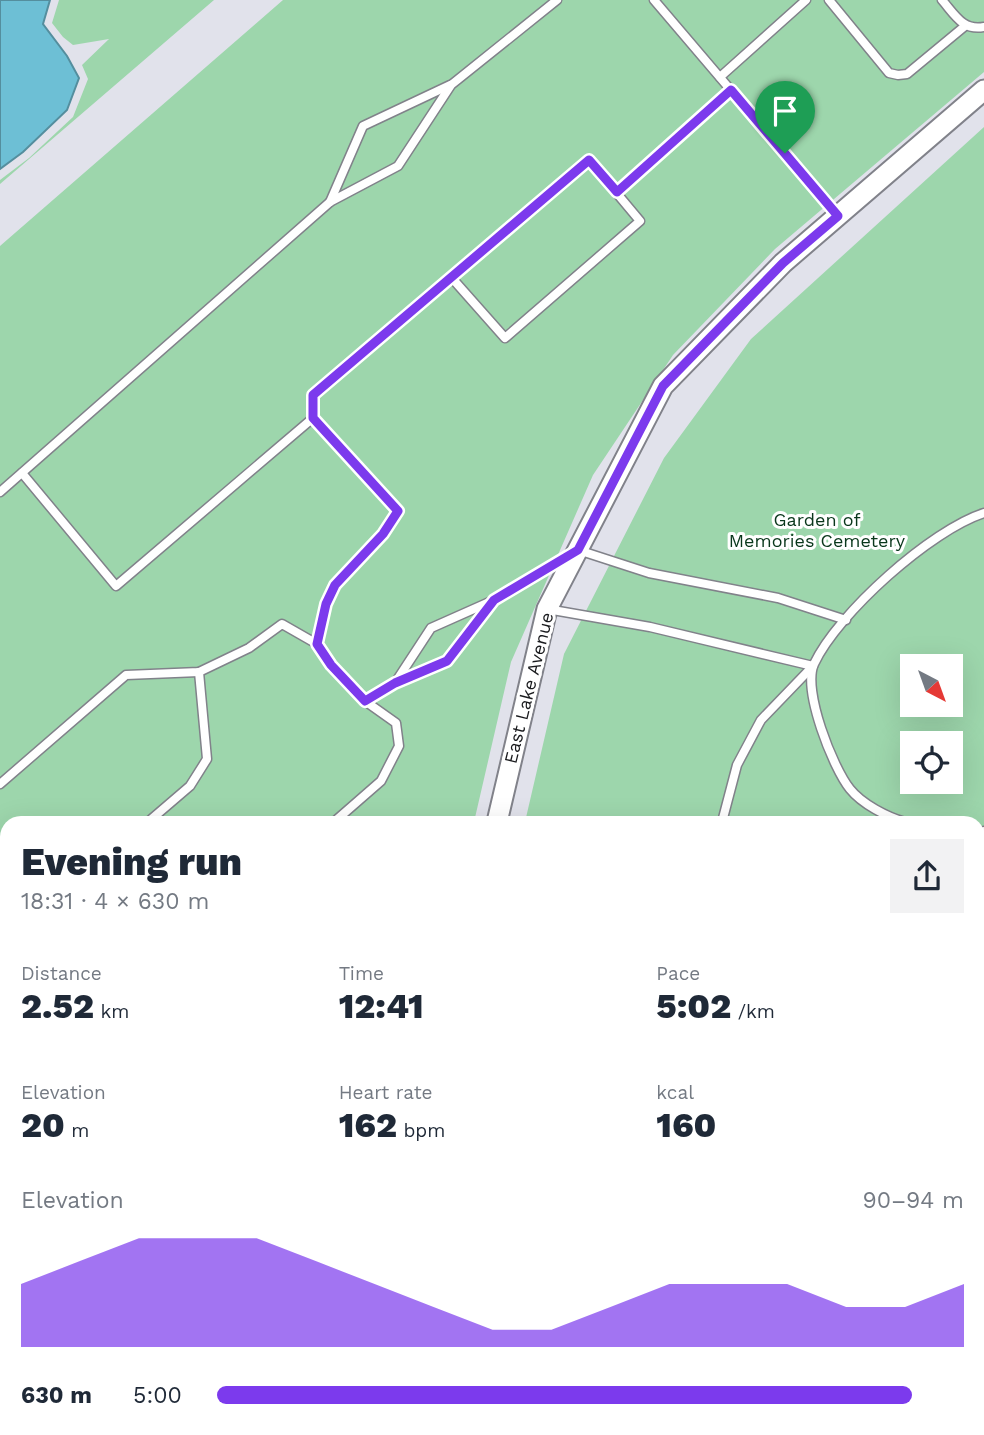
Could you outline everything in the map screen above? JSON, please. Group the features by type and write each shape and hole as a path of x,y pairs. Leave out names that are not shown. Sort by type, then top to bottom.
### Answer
{"street":[{"name":"East Lake Avenue","path":"498,816 547,609 663,386 783,263 984,90"}],"lane":[{"path":"330,202 363,126 451,85 557,0"},
{"path":"654,0 838,216"},
{"path":"720,76 806,0"},
{"path":"829,0 889,73 898,75 907,74 965,26"},
{"path":"942,0 965,26 975,29 984,27"},
{"path":"0,492 330,202 398,166 451,85"},
{"path":"617,192 731,90"},
{"path":"317,644 326,604 335,585 383,534 398,511 313,418 313,395 451,277 589,160 640,221 505,338 451,277"},
{"path":"22,473 116,586 313,418"},
{"path":"724,816 737,765 761,720 813,666 836,630 886,577 934,539 966,519 984,513"},
{"path":"395,683 430,628 494,600 578,550 649,573 778,598 846,620"},
{"path":"365,701 395,683 447,661 494,600"},
{"path":"547,609 650,628 813,666"},
{"path":"0,783 126,675 199,672 249,648 282,624 317,644 331,665 365,701 396,723 399,746 381,781 341,816"},
{"path":"813,666 812,698 826,744 850,790 875,808 892,816"},
{"path":"155,816 190,786 207,759 199,672"}],"green space":[{"path":"59,0 214,0 0,184 0,180 29,158 73,117 88,79 82,65 109,39 73,45 52,23"},
{"path":"283,0 984,0 984,72 775,249 673,355 593,475 511,662 475,816 0,816 0,246"},
{"name":"Garden of Memories Cemetery","path":"984,127 984,816 526,816 564,654 664,458 751,339"}],"water":[{"path":"0,0 50,0 43,24 67,56 79,78 67,110 23,152 0,169"}],"route":[{"path":"731,90 785,153 838,216 783,263 663,386 578,550 494,600 447,661 395,683 365,701 331,665 317,644 326,604 335,585 383,534 398,511 313,418 313,395 589,160 617,192 731,90"}]}
